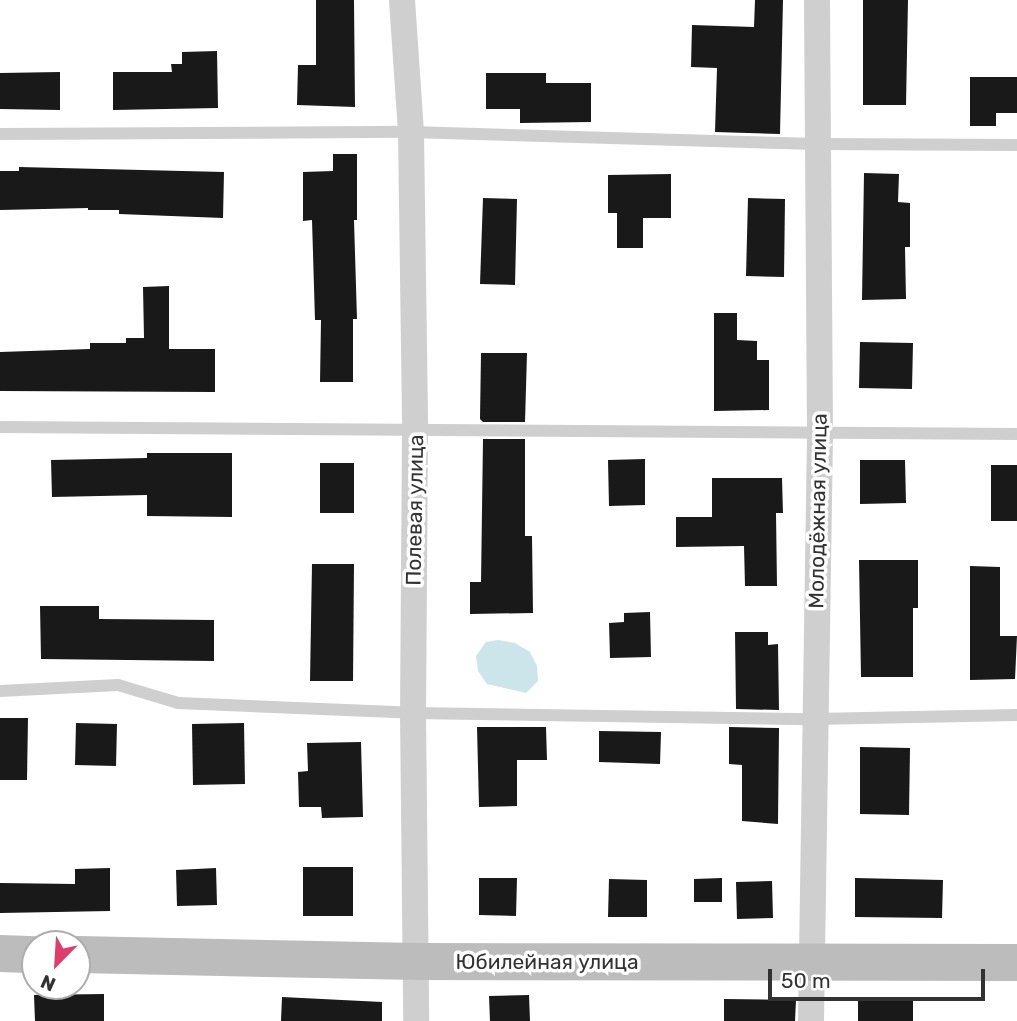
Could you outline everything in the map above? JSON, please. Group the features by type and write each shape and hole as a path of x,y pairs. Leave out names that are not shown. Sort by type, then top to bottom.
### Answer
{"main road":[{"path":"0,953 21,954"},
{"name":"Юбилейная улица","path":"91,954 417,961 1017,962"}],"street":[{"name":"Полевая улица","path":"402,0 411,132 415,431 413,713 416,1021"},
{"name":"Молодёжная улица","path":"811,1021 820,432 817,0"}],"lane":[{"path":"0,134 411,132 817,144 1017,145"},
{"path":"0,427 1017,434"},
{"path":"0,691 118,685 178,703 413,713 814,719 1017,715"}],"water":[{"path":"498,640 515,643 530,652 537,666 538,681 526,693 487,684 478,671 476,656 486,642"}],"building":[{"path":"316,0 354,0 355,107 297,105 298,65 316,65"},
{"path":"755,0 783,0 780,134 715,132 717,68 691,67 692,25 754,27"},
{"path":"863,0 908,0 906,105 863,105"},
{"path":"217,51 218,108 113,110 113,72 172,72 171,64 182,64 182,52"},
{"path":"60,72 60,110 0,109 0,73"},
{"path":"486,73 546,73 546,83 591,83 591,122 520,123 520,109 486,109"},
{"path":"970,77 1017,77 1017,113 996,113 996,126 970,126"},
{"path":"333,154 357,154 357,220 354,220 357,319 353,319 353,382 320,382 321,320 315,320 312,220 303,221 303,172 333,171"},
{"path":"19,167 224,172 223,218 119,214 119,210 88,208 0,210 0,171 19,171"},
{"path":"864,173 899,174 898,202 910,203 910,247 905,247 906,299 862,300"},
{"path":"671,174 671,218 643,218 643,248 617,248 617,213 608,213 608,175"},
{"path":"483,198 517,199 515,285 480,284"},
{"path":"748,198 785,199 784,277 746,276"},
{"path":"169,286 169,349 215,349 215,392 0,391 0,352 90,349 90,343 126,343 126,338 144,338 143,287"},
{"path":"714,313 737,313 737,340 757,341 757,360 769,360 769,410 714,411"},
{"path":"860,342 913,343 912,389 859,388"},
{"path":"481,353 527,353 525,422 483,422 480,419"},
{"path":"483,439 525,439 525,536 532,536 533,613 470,614 470,582 481,582"},
{"path":"147,453 232,453 232,517 147,516 147,495 52,497 51,460 147,458"},
{"path":"645,459 645,505 609,506 608,460"},
{"path":"860,460 905,460 906,503 860,504"},
{"path":"320,463 354,463 354,513 320,513"},
{"path":"991,465 1017,465 1017,521 991,521"},
{"path":"712,478 782,478 783,513 776,513 777,586 745,586 744,546 676,547 676,517 712,517"},
{"path":"859,560 918,560 918,608 913,608 913,677 861,677"},
{"path":"312,564 354,564 353,681 310,681"},
{"path":"970,566 1000,567 1000,636 1017,636 1015,679 970,680"},
{"path":"40,606 99,606 99,619 214,620 214,661 41,659"},
{"path":"650,612 651,657 610,658 609,623 624,622 624,613"},
{"path":"735,632 768,632 768,645 778,644 779,710 736,709"},
{"path":"0,718 28,718 27,780 0,780"},
{"path":"76,723 117,724 116,766 75,765"},
{"path":"244,723 245,784 193,785 192,724"},
{"path":"477,727 546,727 547,760 517,760 517,806 479,807"},
{"path":"729,727 779,728 778,824 742,821 742,765 729,764"},
{"path":"599,731 661,732 660,764 599,762"},
{"path":"361,742 363,817 322,818 321,807 299,807 298,772 308,771 307,743"},
{"path":"860,747 910,748 909,815 860,814"},
{"path":"303,867 353,867 353,916 303,916"},
{"path":"110,868 110,911 0,913 0,883 75,884 75,869"},
{"path":"216,868 217,905 177,906 176,870"},
{"path":"479,878 517,878 516,916 479,915"},
{"path":"722,878 722,902 694,902 694,879"},
{"path":"855,878 943,880 942,918 855,917"},
{"path":"609,879 647,880 647,917 608,917"},
{"path":"772,881 773,918 737,919 736,882"},
{"path":"91,994 104,994 104,1021 35,1021 34,1000 91,1000"},
{"path":"529,995 530,1021 490,1021 489,996"},
{"path":"282,997 382,1002 382,1021 281,1021"},
{"path":"913,997 913,1021 858,1021 858,998"},
{"path":"724,999 796,1000 795,1021 724,1021"}]}
